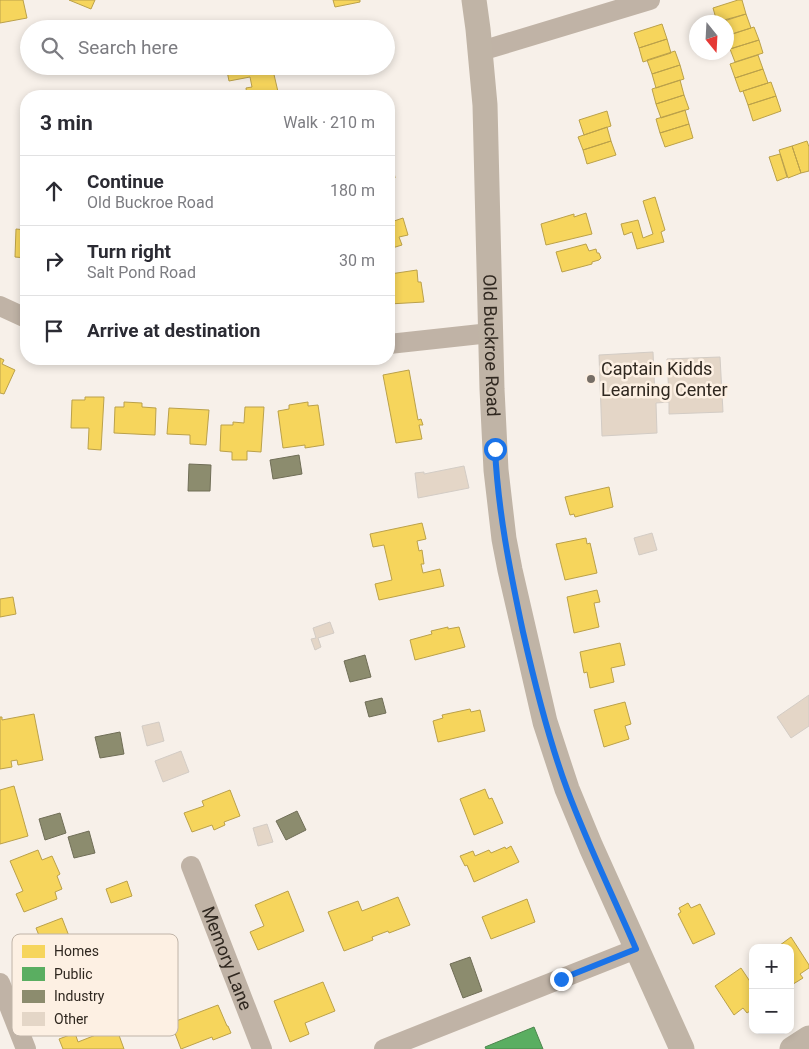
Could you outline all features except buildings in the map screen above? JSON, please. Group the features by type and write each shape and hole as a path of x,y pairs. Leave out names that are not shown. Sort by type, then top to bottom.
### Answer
{"main road":[{"name":"Old Buckroe Road","path":"474,0 485,105 490,333 498,498 510,570 535,684 553,749 567,789 636,949 682,1049"}],"street":[{"path":"480,51 650,0"},
{"path":"0,306 20,315"},
{"path":"395,343 490,333"},
{"name":"Memory Lane","path":"190,866 262,1049"},
{"path":"384,1049 636,949"},
{"path":"0,983 12,1013"},
{"path":"21,1036 26,1049"}],"place":[{"name":"Captain Kidds Learning Center","path":"591,379"}],"route":[{"path":"495,449 498,498 504,539 545,722 580,822 636,949 561,979"}]}
